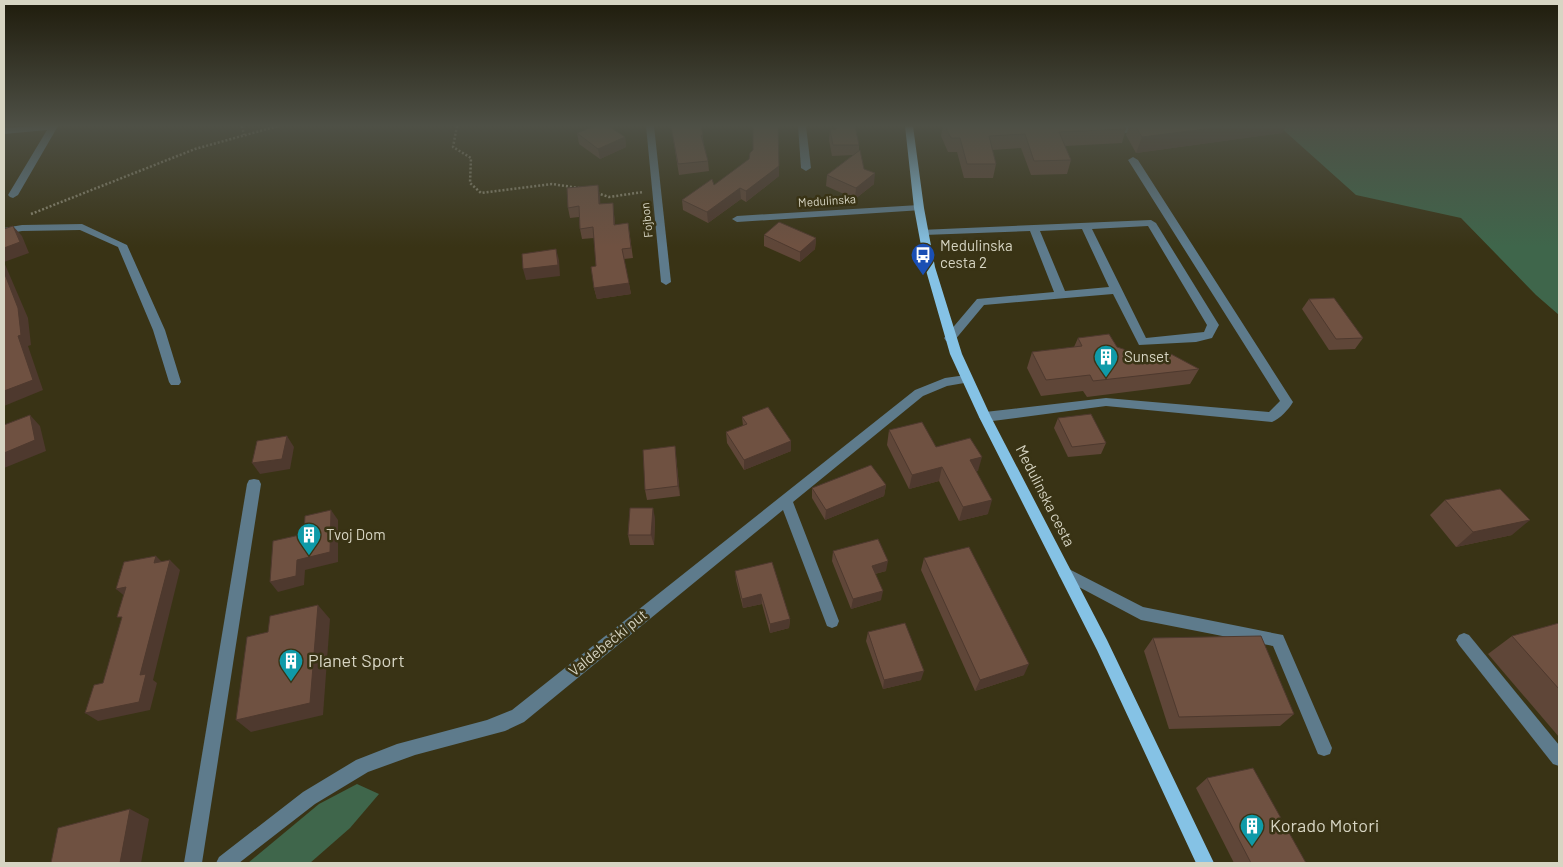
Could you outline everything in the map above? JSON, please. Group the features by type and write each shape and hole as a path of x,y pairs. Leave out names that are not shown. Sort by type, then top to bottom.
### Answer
{"main road":[{"name":"Medulinska cesta","path":"914,166 919,208 940,305 950,338 966,379 1102,645 1206,863"}],"street":[{"path":"13,196 30,166"},
{"name":"Fojbon","path":"654,166 666,282"},
{"path":"985,417 1106,402 1272,418 1287,402 1137,166"},
{"name":"Medulinska","path":"737,219 919,208"},
{"path":"924,232 1086,226 1151,224 1213,325 1208,335 1143,342 1086,226"},
{"path":"4,231 22,228 82,227 122,246 159,330 175,382"},
{"path":"1034,228 1061,295"},
{"path":"950,338 981,302 1116,290"},
{"name":"Valdebečki put","path":"225,863 335,780 364,765 403,751 489,728 518,716 919,394 945,382 966,379"},
{"path":"193,863 254,484"},
{"path":"786,500 832,621"},
{"path":"1065,573 1141,613 1278,640 1324,748"},
{"path":"1464,640 1559,758"}],"path":[{"path":"30,215 151,166"},
{"path":"471,166 470,183 481,193 552,184 583,189"},
{"path":"592,192 609,197 657,190"}],"green space":[{"path":"1324,166 1559,166 1559,315 1536,295 1461,218 1356,195"},
{"path":"357,784 379,794 350,828 310,863 248,863 319,804"}],"building":[{"path":"739,166 778,166 746,191 740,188 707,212 682,200 712,179 714,185"},
{"path":"838,166 863,166 864,169 875,173 856,188 827,175"},
{"path":"598,185 599,204 613,203 614,225 628,223 631,248 622,249 629,283 594,288 591,267 596,266 593,227 580,229 579,206 568,208 567,188"},
{"path":"779,222 816,238 800,252 764,235"},
{"path":"13,226 20,242 4,248 4,229"},
{"path":"556,249 558,265 523,269 522,254"},
{"path":"4,272 18,308 21,335 18,336 33,380 4,391"},
{"path":"1334,298 1363,338 1336,339 1309,299"},
{"path":"1109,334 1117,347 1147,357 1171,354 1199,369 1093,381 1090,375 1046,380 1032,352 1082,346 1078,338"},
{"path":"768,407 791,441 744,460 726,432 747,424 742,417"},
{"path":"1091,414 1106,443 1072,447 1058,418"},
{"path":"30,415 35,440 4,453 4,425"},
{"path":"922,422 936,447 970,438 982,457 970,460 992,500 963,507 942,467 912,475 889,430"},
{"path":"287,436 282,459 252,463 257,441"},
{"path":"675,446 678,486 645,490 643,450"},
{"path":"871,465 886,485 826,510 812,488"},
{"path":"1500,489 1530,520 1473,532 1445,500"},
{"path":"630,508 653,508 651,535 628,535"},
{"path":"331,510 330,552 297,560 296,576 270,582 273,541 304,534 305,516"},
{"path":"878,539 888,561 872,566 883,591 853,599 833,551"},
{"path":"969,547 1029,664 980,680 924,558"},
{"path":"156,556 154,563 170,560 140,675 146,674 139,702 85,713 94,685 103,683 122,617 117,617 126,587 116,589 124,562"},
{"path":"772,562 790,619 770,624 761,594 742,599 735,571"},
{"name":"Planet Sport","path":"318,605 310,703 236,720 247,637 268,632 270,616"},
{"path":"905,623 924,671 884,680 868,632"},
{"path":"1559,623 1559,689 1512,636"},
{"path":"1261,636 1294,714 1179,717 1153,638"},
{"path":"1253,768 1306,863 1251,863 1207,778"},
{"path":"130,809 120,863 51,863 58,828"}],"place":[{"name":"Medulinska cesta 2","path":"923,276"},
{"name":"Sunset","path":"1106,378"},
{"name":"Tvoj Dom","path":"309,556"},
{"name":"Planet Sport","path":"291,682"},
{"name":"Korado Motori","path":"1252,847"}]}
